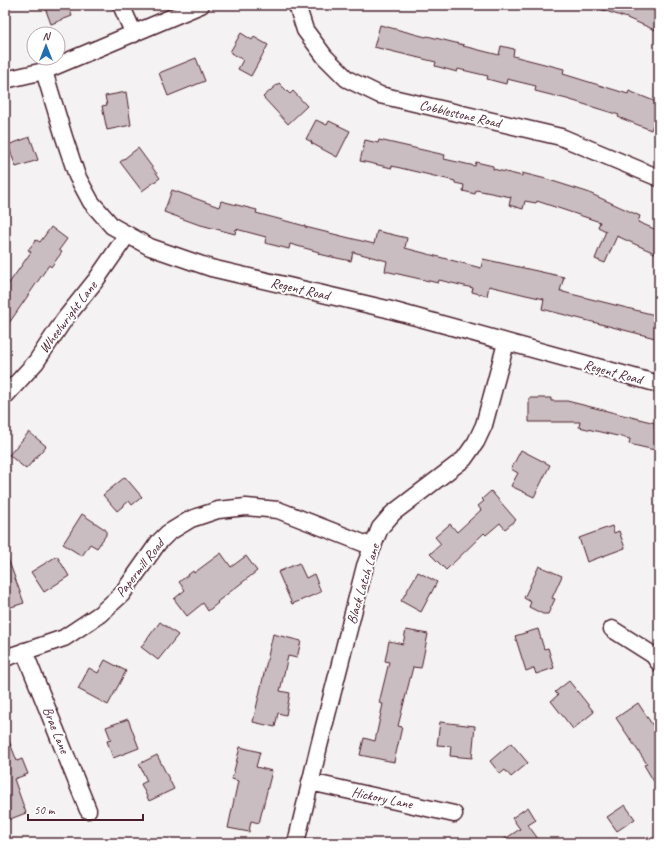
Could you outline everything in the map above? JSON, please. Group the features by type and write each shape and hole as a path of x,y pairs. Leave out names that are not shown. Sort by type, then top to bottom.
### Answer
{"street":[{"path":"121,5 134,34"},
{"path":"5,80 44,70 201,5"},
{"name":"Cobblestone Road","path":"297,5 305,30 325,58 347,79 380,94 561,138 659,178"},
{"name":"Regent Road","path":"44,70 77,176 91,202 112,226 150,247 211,268 387,310 659,384"},
{"name":"Wheelwright Lane","path":"5,396 36,362 64,320 96,280 128,235"},
{"name":"Black Latch Lane","path":"296,843 365,566 380,528 393,513 464,459 476,442 484,425 506,343"},
{"name":"Papermill Road","path":"5,658 64,638 100,614 122,594 158,542 168,533 191,519 218,510 246,507 278,510 373,547"},
{"path":"612,629 653,655 659,664"},
{"name":"Brae Lane","path":"24,651 88,810"},
{"name":"Hickory Lane","path":"310,782 454,814"}],"building":[{"path":"44,5 68,5 72,16 51,24"},
{"path":"594,5 659,5 659,21 655,30 627,18 594,7"},
{"path":"380,25 499,55 501,46 514,49 513,56 564,69 563,74 628,94 629,91 659,103 659,110 651,130 618,117 619,115 535,91 536,86 507,79 506,84 487,79 488,76 458,69 457,72 435,66 436,62 374,47"},
{"path":"241,33 252,40 254,37 268,45 251,76 238,69 243,60 230,52"},
{"path":"196,58 205,81 168,96 159,73"},
{"path":"279,83 290,94 293,91 307,106 288,124 263,97"},
{"path":"126,92 131,125 107,130 102,106 107,105 105,96"},
{"path":"316,120 327,125 329,121 350,131 337,157 306,139"},
{"path":"30,137 38,160 16,167 8,145"},
{"path":"365,140 378,143 379,140 445,155 444,159 475,166 476,162 493,166 493,169 522,176 522,173 587,192 640,216 638,222 659,231 659,255 617,236 605,263 595,259 606,231 598,227 600,222 537,201 536,203 525,201 523,209 509,205 511,197 476,190 475,194 463,191 464,185 455,183 455,181 392,166 392,168 360,161"},
{"path":"138,148 160,178 142,191 120,162"},
{"path":"172,190 219,207 221,201 257,210 256,213 305,227 374,244 377,231 407,238 405,248 481,268 483,259 564,277 560,291 659,316 659,339 542,309 544,299 489,286 487,296 472,292 473,288 439,280 438,283 385,271 387,261 353,252 351,261 318,254 319,252 290,244 289,249 265,243 266,237 236,229 235,234 197,224 164,212"},
{"path":"51,227 67,239 59,250 62,252 51,267 49,265 5,329 5,289 31,252 28,250 36,240 40,242"},
{"path":"529,398 551,398 551,401 567,401 655,423 654,428 659,429 659,451 629,444 630,439 579,427 580,422 529,422"},
{"path":"29,432 46,446 26,469 9,455"},
{"path":"521,450 550,465 534,497 511,486 518,473 511,469"},
{"path":"125,477 142,497 132,505 129,501 117,511 103,495"},
{"path":"491,491 516,520 505,529 500,523 486,535 484,533 446,570 430,554 441,544 435,537 450,524 457,532 481,510 478,506 484,501 482,499"},
{"path":"82,514 106,530 106,535 97,548 90,544 82,556 63,544"},
{"path":"612,526 614,533 619,531 625,548 587,562 579,538"},
{"path":"221,553 231,567 246,556 257,571 217,602 218,603 208,611 203,603 187,616 174,599 185,590 179,582"},
{"path":"5,556 7,556 24,603 5,609"},
{"path":"57,556 69,576 44,592 31,572"},
{"path":"299,563 306,578 314,574 321,592 292,604 278,572"},
{"path":"539,566 562,576 552,598 555,599 548,614 543,614 529,607 531,602 524,598"},
{"path":"418,572 437,582 421,612 401,601"},
{"path":"160,622 178,635 158,660 141,647"},
{"path":"538,629 544,649 548,648 554,668 536,674 534,668 526,671 515,636"},
{"path":"406,630 428,634 421,668 413,667 398,726 402,727 394,762 360,755 364,738 375,741 383,704 379,703 389,662 385,661 389,641 403,644"},
{"path":"273,634 301,641 297,658 288,656 280,691 290,693 286,715 278,713 275,727 253,722"},
{"path":"105,660 126,671 108,705 78,689 89,668 98,673"},
{"path":"569,681 594,712 573,729 551,701 558,695 555,692"},
{"path":"638,703 659,735 659,790 644,765 647,764 616,718"},
{"path":"128,719 139,748 113,758 107,741 111,740 106,727"},
{"path":"440,722 475,726 472,758 450,756 451,746 437,745"},
{"path":"6,733 17,761 22,759 28,774 14,779 26,813 5,821 5,734"},
{"path":"511,743 528,763 511,777 505,770 500,774 490,761"},
{"path":"240,747 260,752 256,767 272,771 259,823 251,821 249,832 228,828 238,781 232,779"},
{"path":"157,755 174,789 149,801 141,784 147,781 139,764"},
{"path":"625,805 635,819 617,831 607,817"},
{"path":"528,807 536,820 528,825 541,843 499,843 520,829 512,818"}]}
